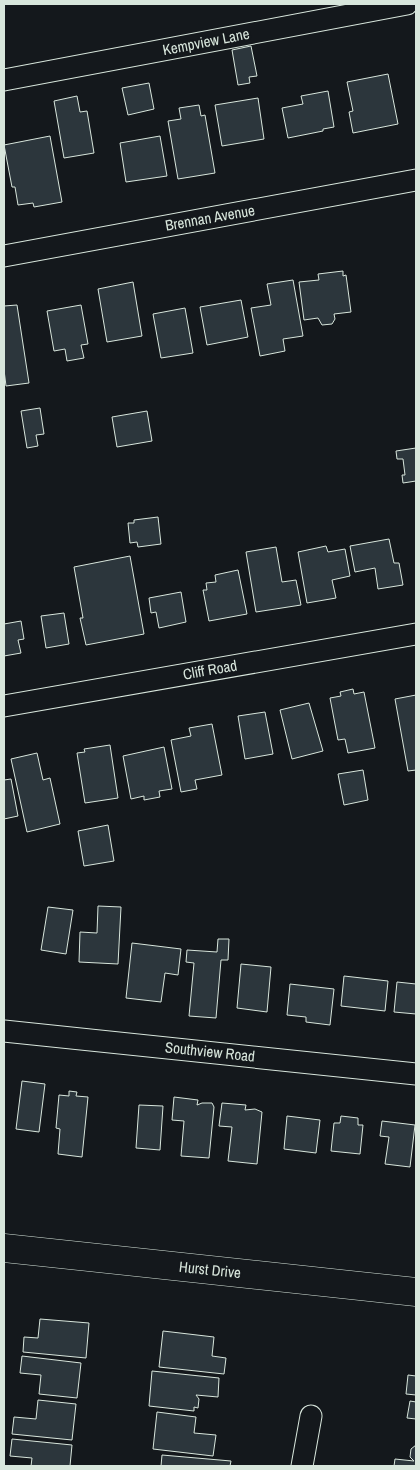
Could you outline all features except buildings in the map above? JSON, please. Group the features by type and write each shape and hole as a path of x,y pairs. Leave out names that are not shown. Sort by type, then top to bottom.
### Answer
{"street":[{"name":"Kempview Lane","path":"4,80 407,4"},
{"name":"Brennan Avenue","path":"4,256 416,180"},
{"name":"Cliff Road","path":"4,706 416,634"},
{"name":"Southview Road","path":"4,1031 416,1074"},
{"name":"Hurst Drive","path":"4,1248 416,1292"},
{"path":"302,1466 311,1416"}]}
